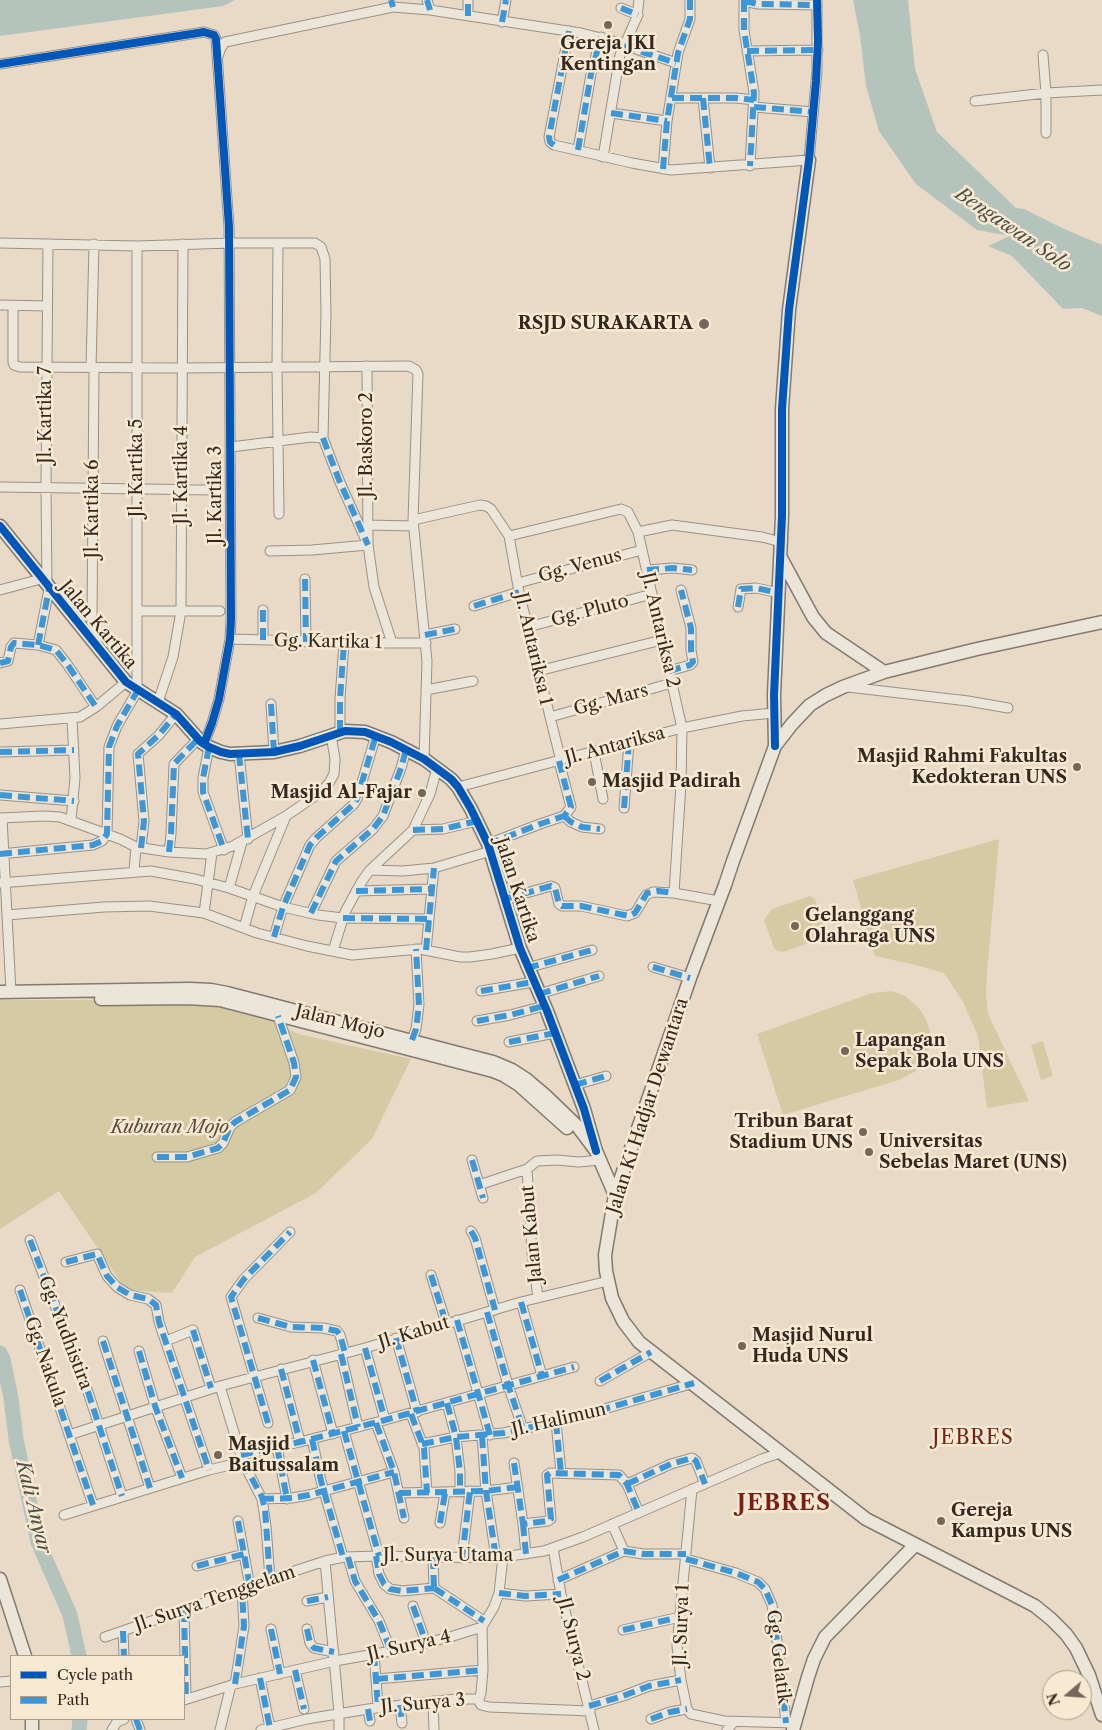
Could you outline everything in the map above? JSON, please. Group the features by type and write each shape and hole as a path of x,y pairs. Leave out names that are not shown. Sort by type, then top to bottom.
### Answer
{"street":[{"path":"428,0 430,10"},
{"path":"468,0 468,16"},
{"path":"502,22 506,0"},
{"path":"603,157 620,55 638,15 639,0"},
{"path":"663,169 666,121 672,98 680,46 690,20 690,0"},
{"path":"750,166 754,104 744,21 744,1 758,4 817,2 818,50 809,160 789,310 782,409 781,558 774,713 775,746"},
{"path":"218,56 225,42 392,4 601,37 676,63"},
{"path":"621,8 638,15"},
{"path":"568,31 549,139 554,145 663,169 750,166 809,160"},
{"name":"Jl. Kartika 3","path":"0,64 204,32 214,35 216,39 229,235 230,639 219,699 204,743"},
{"path":"578,150 587,96 601,37"},
{"path":"747,51 818,50"},
{"path":"1043,55 1046,93 1046,133"},
{"path":"975,101 1046,93 1102,90"},
{"path":"672,98 703,98 813,112"},
{"path":"703,98 710,168"},
{"path":"611,113 666,121"},
{"path":"0,243 137,246 183,244 229,235 278,243 315,243 321,247 323,251 326,313 323,438 339,480 368,545 377,597 392,643"},
{"path":"278,243 279,514"},
{"name":"Jl. Kartika 7","path":"38,645 46,584 48,244"},
{"name":"Jl. Kartika 6","path":"94,244 92,368 94,489 93,625 98,649"},
{"name":"Jl. Kartika 4","path":"158,702 173,657 181,611 183,244"},
{"name":"Jl. Kartika 5","path":"137,246 138,690"},
{"path":"0,305 47,306"},
{"path":"13,306 13,364 20,367 409,366 416,370 418,374 413,523 427,670 424,759"},
{"name":"Jl. Baskoro 2","path":"367,366 368,545"},
{"path":"231,447 311,437 323,438"},
{"path":"0,488 216,490"},
{"path":"367,525 413,523 480,505 486,506 493,512 509,536"},
{"name":"Jl. Antariksa 2","path":"509,536 621,509 628,512 638,532 682,728 682,784 674,893"},
{"path":"638,532 672,525 781,542"},
{"name":"Jalan Kartika","path":"0,526 126,682 176,714 204,743 221,752 239,754 274,752 300,746 336,733 354,731 376,735 424,759 451,779 458,787 490,848 527,968 542,1000 575,1085 598,1155"},
{"name":"Jl. Antariksa 1","path":"509,536 518,588 571,807 564,816"},
{"path":"270,551 312,550 368,545"},
{"name":"Gg. Venus","path":"474,606 518,588 642,550"},
{"path":"781,558 809,611 826,633 884,672"},
{"path":"646,570 673,568 692,570"},
{"path":"305,579 306,642"},
{"path":"0,590 46,584"},
{"path":"738,607 738,591 741,589 756,588 779,593"},
{"path":"669,671 690,665 693,662 691,628 681,590"},
{"name":"Gg. Pluto","path":"528,627 652,594"},
{"path":"262,610 263,640"},
{"path":"138,611 220,611"},
{"name":"Jalan Ki Hadjar Dewantara","path":"1102,622 985,647 884,672 842,687 826,695 800,714 775,746 690,978 615,1195 605,1262 612,1298 623,1321 635,1337 651,1352 694,1383 780,1453 866,1519 1035,1606 1052,1618 1076,1648 1089,1675 1102,1715"},
{"name":"Gg. Kartika 1","path":"230,639 392,643 425,639 455,629"},
{"path":"538,671 662,640"},
{"path":"6,992 7,915 2,883 1,818 52,816 71,820 138,847 169,852 212,853 224,850 245,840 286,816 315,796 329,783 335,769 334,751 344,642"},
{"path":"0,663 8,661 12,644 38,645 56,650 96,707"},
{"path":"426,690 473,681"},
{"path":"0,724 80,717 96,707 126,682"},
{"name":"Gg. Mars","path":"550,717 672,683"},
{"path":"842,687 968,701 1008,708"},
{"path":"2,854 98,844 102,842 107,834 109,747 117,726 138,690"},
{"path":"271,704 274,752"},
{"name":"Jl. Antariksa","path":"458,787 682,728 742,716 774,713"},
{"path":"134,871 144,821 138,754 176,714"},
{"path":"71,820 74,801 72,719"},
{"path":"274,937 284,907 310,845 357,799 376,735"},
{"path":"624,808 629,742"},
{"path":"204,743 203,792 224,850"},
{"path":"169,852 174,764 204,743"},
{"path":"0,752 74,750"},
{"path":"310,912 336,861 373,829 383,816 406,750"},
{"path":"594,752 603,799"},
{"path":"229,888 245,840 239,754"},
{"path":"333,951 343,918 356,891 370,870 413,830 430,794 437,768"},
{"path":"0,795 74,801"},
{"path":"244,928 253,896 286,816"},
{"path":"370,870 403,871 434,868 490,848 540,824 564,816 582,827 600,829"},
{"path":"413,830 443,829 477,821"},
{"path":"204,913 212,853"},
{"path":"426,950 434,868"},
{"path":"2,883 134,871 168,873 229,888 284,907 343,918 429,919"},
{"path":"505,899 551,886 555,888 559,904 562,906 581,906 629,916 635,912 647,893 674,893 719,901"},
{"path":"356,891 432,889"},
{"path":"7,915 124,906 158,907 204,913 274,937 352,954 416,949 470,957 520,948"},
{"path":"412,1040 416,1029 419,1005 416,949"},
{"path":"527,968 592,950"},
{"path":"653,967 690,978"},
{"path":"477,1021 510,1015 599,976"},
{"path":"482,991 533,982"},
{"name":"Jalan Mojo","path":"6,992 211,990 227,993 341,1028 412,1040 493,1062 526,1078 578,1127 598,1155 615,1195"},
{"path":"0,999 187,998 220,1000 278,1016 341,1028 503,1075 529,1093 574,1134 586,1140"},
{"path":"157,1157 187,1157 218,1148 235,1122 290,1090 296,1077 294,1063 278,1016"},
{"path":"509,1042 555,1033"},
{"path":"575,1085 606,1076"},
{"path":"479,1185 526,1169 532,1163 539,1161 557,1160 573,1162 598,1155"},
{"path":"472,1160 483,1198"},
{"name":"Jalan Kabut","path":"526,1169 532,1253 538,1298"},
{"path":"471,1231 475,1238 508,1385 523,1429"},
{"path":"268,1423 231,1297 244,1279 290,1232"},
{"name":"Gg. Yudhistira","path":"30,1240 122,1496"},
{"path":"66,1262 97,1254 107,1276 117,1287 130,1295 153,1302 208,1470"},
{"path":"431,1275 446,1323"},
{"name":"Jl. Kabut","path":"69,1435 184,1396 254,1376 365,1348 521,1302 608,1281"},
{"name":"Gg. Nakula","path":"20,1290 94,1505"},
{"path":"521,1302 542,1376"},
{"path":"258,1318 291,1327 324,1328 337,1331 340,1335 358,1427"},
{"path":"344,1431 377,1556 379,1574 384,1584 390,1589 434,1588 483,1624 494,1607 499,1594 500,1558 486,1492 486,1435 456,1320"},
{"path":"166,1341 194,1330 242,1458 262,1499 270,1579"},
{"path":"396,1338 422,1444 426,1465 427,1493"},
{"path":"103,1341 150,1488"},
{"path":"365,1348 404,1518"},
{"path":"139,1351 155,1406 182,1478"},
{"path":"600,1381 651,1352"},
{"path":"313,1360 333,1434"},
{"path":"64,1515 277,1447 381,1422 574,1367"},
{"path":"281,1369 300,1442"},
{"name":"Jl. Halimun","path":"422,1444 456,1437 486,1435 523,1429 580,1417 694,1383"},
{"path":"447,1403 456,1437 460,1492"},
{"path":"556,1422 561,1472"},
{"path":"312,1439 324,1491 345,1557 355,1581 379,1621 391,1651"},
{"path":"277,1447 287,1499"},
{"name":"Jl. Surya Utama","path":"325,1561 345,1557 377,1556 500,1558 553,1548 780,1453"},
{"path":"627,1484 671,1464 692,1458 696,1461 704,1484"},
{"path":"514,1462 526,1554"},
{"path":"262,1499 287,1499 394,1472"},
{"path":"523,1524 550,1520 547,1474 561,1472 616,1474 622,1476 639,1513"},
{"path":"399,1493 486,1492 518,1487"},
{"name":"Jl. Surya 1","path":"687,1710 680,1680 677,1646 692,1489"},
{"path":"462,1558 470,1491"},
{"path":"440,1523 445,1493"},
{"path":"220,1730 233,1685 244,1626 246,1589 244,1554 238,1521"},
{"path":"558,1580 624,1552 612,1524"},
{"path":"651,1719 670,1712 687,1710 691,1714 734,1722 791,1725 817,1653 825,1637 915,1545"},
{"name":"Jl. Surya 2","path":"553,1548 558,1580 594,1730"},
{"name":"Gg. Gelatik","path":"624,1552 686,1556 758,1582 765,1589 772,1605 791,1725"},
{"path":"197,1566 244,1554"},
{"path":"433,1558 434,1588"},
{"path":"325,1561 340,1713 339,1730"},
{"name":"Jl. Surya Tenggelam","path":"104,1637 325,1561"},
{"path":"0,1579 25,1655"},
{"path":"499,1594 525,1596 562,1594"},
{"path":"308,1601 328,1596"},
{"path":"412,1606 426,1643"},
{"path":"184,1610 184,1655"},
{"path":"623,1630 680,1616"},
{"name":"Jl. Surya 4","path":"185,1700 233,1685 295,1670 334,1656 374,1654 391,1651 426,1643 483,1624"},
{"name":"Jl. Surya 3","path":"266,1729 368,1709 433,1701 478,1699 481,1693 483,1670 483,1624"},
{"path":"271,1629 280,1674"},
{"path":"307,1629 310,1643 314,1648 334,1656"},
{"path":"123,1631 124,1655"},
{"path":"374,1654 378,1706"},
{"path":"295,1670 304,1709"},
{"path":"376,1679 483,1670"},
{"path":"260,1678 266,1729"},
{"path":"478,1699 481,1704 489,1707 590,1708 649,1686 680,1680"},
{"path":"433,1701 434,1730"},
{"path":"400,1705 402,1723"},
{"path":"368,1709 370,1722"},
{"path":"112,1730 117,1722 122,1720"},
{"path":"728,1730 734,1722"}],"green space":[{"path":"999,839 987,973 986,994 988,1014 1029,1101 987,1108 978,1036 963,1002 944,973 875,956 853,880"},
{"name":"Gelanggang Olahraga UNS","path":"810,896 815,899 826,931 824,937 783,952 778,951 774,948 764,920 772,909"},
{"name":"Lapangan Sepak Bola UNS","path":"892,991 905,996 918,1007 926,1019 930,1032 926,1057 916,1071 899,1080 783,1115 757,1034 872,993"},
{"name":"Kuburan Mojo","path":"0,1000 168,1000 233,1009 266,1017 298,1034 411,1059 372,1139 316,1193 195,1257 172,1293 126,1290 59,1191 0,1229"},
{"path":"1043,1041 1053,1076 1041,1080 1031,1045"}],"water":[{"path":"0,0 235,0 223,6 0,36"},
{"name":"Bengawan Solo","path":"853,0 908,0 915,69 937,132 1016,208 1024,209 1102,245 1102,316 1082,308 1063,309 1012,256 988,246 1010,236 977,230 916,184 879,131 866,86 860,35"}],"waterway":[{"name":"Kali Anyar","path":"0,1353 11,1398 16,1439 38,1542 70,1615 79,1655"},
{"name":"Kali Anyar","path":"79,1730 80,1720"}],"marked path":[{"path":"391,0 393,7"},
{"path":"427,0 430,10"},
{"path":"468,0 468,16"},
{"path":"502,22 506,0"},
{"path":"663,169 667,121 678,53 690,19 690,0"},
{"path":"744,0 744,30 754,93 750,166"},
{"path":"744,1 758,4 817,5"},
{"path":"621,8 638,15"},
{"path":"554,145 550,142 549,137 569,31"},
{"path":"578,150 591,74 601,37"},
{"path":"624,46 676,63"},
{"path":"747,51 818,50"},
{"path":"672,98 736,98 754,100"},
{"path":"703,98 710,168"},
{"path":"754,107 813,112"},
{"path":"611,113 667,121"},
{"path":"323,438 339,480 368,545"},
{"path":"647,570 673,568 692,570"},
{"path":"305,579 306,642"},
{"path":"738,607 741,589 756,588 779,593"},
{"path":"38,645 49,589"},
{"path":"669,671 690,665 693,662 691,628 681,590"},
{"path":"474,606 519,592"},
{"path":"263,610 263,640"},
{"path":"425,635 455,629"},
{"path":"0,663 8,661 11,647 14,643 38,645 56,650 96,707"},
{"path":"340,732 344,643"},
{"path":"0,854 93,845 102,841 107,834 109,747 117,726 138,690"},
{"path":"271,704 274,752"},
{"path":"141,848 144,821 138,754 159,735 176,714"},
{"path":"274,937 283,907 310,845 357,799 376,735"},
{"path":"169,852 174,764 198,739"},
{"path":"624,808 629,742"},
{"path":"209,747 203,778 203,792 224,850"},
{"path":"0,752 74,750"},
{"path":"311,913 336,861 373,829 383,816 406,750"},
{"path":"239,754 248,839"},
{"path":"559,761 571,807 564,816"},
{"path":"0,795 74,801"},
{"path":"564,816 582,827 600,829"},
{"path":"488,844 564,816"},
{"path":"413,830 443,829 477,821"},
{"path":"426,950 434,868"},
{"path":"505,899 551,886 555,888 559,904 562,906 581,906 629,916 635,913 647,893 658,891 674,893"},
{"path":"356,891 432,889"},
{"path":"343,918 429,919"},
{"path":"412,1040 416,1029 419,1005 416,949"},
{"path":"527,968 592,950"},
{"path":"653,967 690,978"},
{"path":"539,994 599,976"},
{"path":"481,991 533,982"},
{"path":"477,1021 544,1006"},
{"path":"157,1157 187,1157 218,1148 235,1122 290,1090 296,1077 294,1063 278,1016"},
{"path":"509,1042 555,1033"},
{"path":"575,1085 606,1076"},
{"path":"472,1160 483,1198"},
{"path":"471,1231 475,1238 495,1310"},
{"path":"268,1423 231,1297 244,1279 290,1232"},
{"path":"30,1240 88,1392 122,1496"},
{"path":"66,1262 97,1254 107,1276 117,1287 130,1295 148,1299 156,1305 159,1322 209,1470"},
{"path":"431,1275 446,1323"},
{"path":"20,1290 93,1505"},
{"path":"521,1302 542,1376"},
{"path":"487,1312 523,1429"},
{"path":"258,1318 291,1327 323,1328 337,1331 345,1353"},
{"path":"457,1320 490,1435"},
{"path":"193,1330 211,1388"},
{"path":"396,1338 417,1412"},
{"path":"103,1341 150,1488"},
{"path":"365,1348 385,1420"},
{"path":"139,1351 155,1406 182,1478"},
{"path":"600,1381 651,1352"},
{"path":"341,1354 358,1427"},
{"path":"313,1360 333,1434"},
{"path":"241,1455 385,1420 574,1367"},
{"path":"281,1369 300,1442"},
{"path":"422,1444 456,1437 503,1433 566,1420 694,1383"},
{"path":"447,1403 456,1437 460,1492"},
{"path":"411,1414 424,1448 427,1493"},
{"path":"556,1422 561,1473"},
{"path":"376,1423 394,1472 404,1518"},
{"path":"344,1431 379,1556"},
{"path":"482,1436 486,1491 496,1558"},
{"path":"312,1439 321,1481 343,1557"},
{"path":"277,1447 287,1499"},
{"path":"627,1484 671,1464 692,1458 696,1461 705,1484"},
{"path":"243,1462 262,1497 265,1509 270,1579"},
{"path":"514,1463 523,1524 551,1519 547,1475 550,1473 619,1475 627,1484 639,1513"},
{"path":"262,1499 292,1498 309,1495 394,1472"},
{"path":"399,1493 486,1491 518,1487"},
{"path":"462,1558 470,1491"},
{"path":"440,1523 445,1493"},
{"path":"238,1521 250,1587"},
{"path":"523,1524 526,1554"},
{"path":"558,1580 624,1551 643,1554 686,1554"},
{"path":"197,1566 244,1554"},
{"path":"376,1556 379,1574 384,1584 390,1589 402,1591 434,1588"},
{"path":"348,1557 355,1581 379,1621 391,1651"},
{"path":"433,1557 434,1588"},
{"path":"686,1559 736,1573 758,1582 765,1589 772,1605 786,1723"},
{"path":"434,1588 484,1621"},
{"path":"235,1684 244,1626 242,1590"},
{"path":"499,1593 525,1596 561,1594"},
{"path":"307,1601 328,1597"},
{"path":"413,1606 426,1643"},
{"path":"184,1610 186,1699"},
{"path":"623,1630 680,1617"},
{"path":"271,1629 280,1674"},
{"path":"307,1629 310,1643 314,1648 334,1652"},
{"path":"123,1631 124,1655"},
{"path":"374,1654 378,1706"},
{"path":"295,1670 304,1709"},
{"path":"376,1679 483,1670"},
{"path":"260,1678 270,1728"},
{"path":"589,1706 649,1686 681,1680"},
{"path":"400,1705 402,1723"},
{"path":"368,1709 370,1721"},
{"path":"651,1719 670,1712 687,1709"},
{"path":"136,1720 140,1730"}],"cycle path":[{"path":"775,746 774,695 782,516 782,409 789,310 809,160 816,81 818,41 817,0"},
{"path":"0,64 204,32 214,35 216,39 229,227 231,619 230,639 219,699 204,744"},
{"path":"0,526 126,682 176,714 201,742 209,747 230,754 274,752 300,746 345,731 365,732 391,742 424,759 451,779 471,809 488,844 520,948 547,1011 584,1109 596,1151"}],"place":[{"name":"Gereja JKI Kentingan","path":"608,25"},
{"name":"RSJD SURAKARTA","path":"704,324"},
{"name":"Masjid Rahmi Fakultas Kedokteran UNS","path":"1077,767"},
{"name":"Masjid Padirah","path":"592,782"},
{"name":"Masjid Al-Fajar","path":"422,793"},
{"name":"Gelanggang Olahraga UNS","path":"795,926"},
{"name":"Lapangan Sepak Bola UNS","path":"845,1051"},
{"name":"Tribun Barat Stadium UNS","path":"863,1132"},
{"name":"Universitas Sebelas Maret (UNS)","path":"869,1152"},
{"name":"Masjid Nurul Huda UNS","path":"742,1346"},
{"name":"Masjid Baitussalam","path":"218,1455"},
{"name":"Gereja Kampus UNS","path":"941,1521"}],"district":[{"name":"JEBRES","path":"973,1438"},
{"name":"JEBRES","path":"784,1504"}]}
